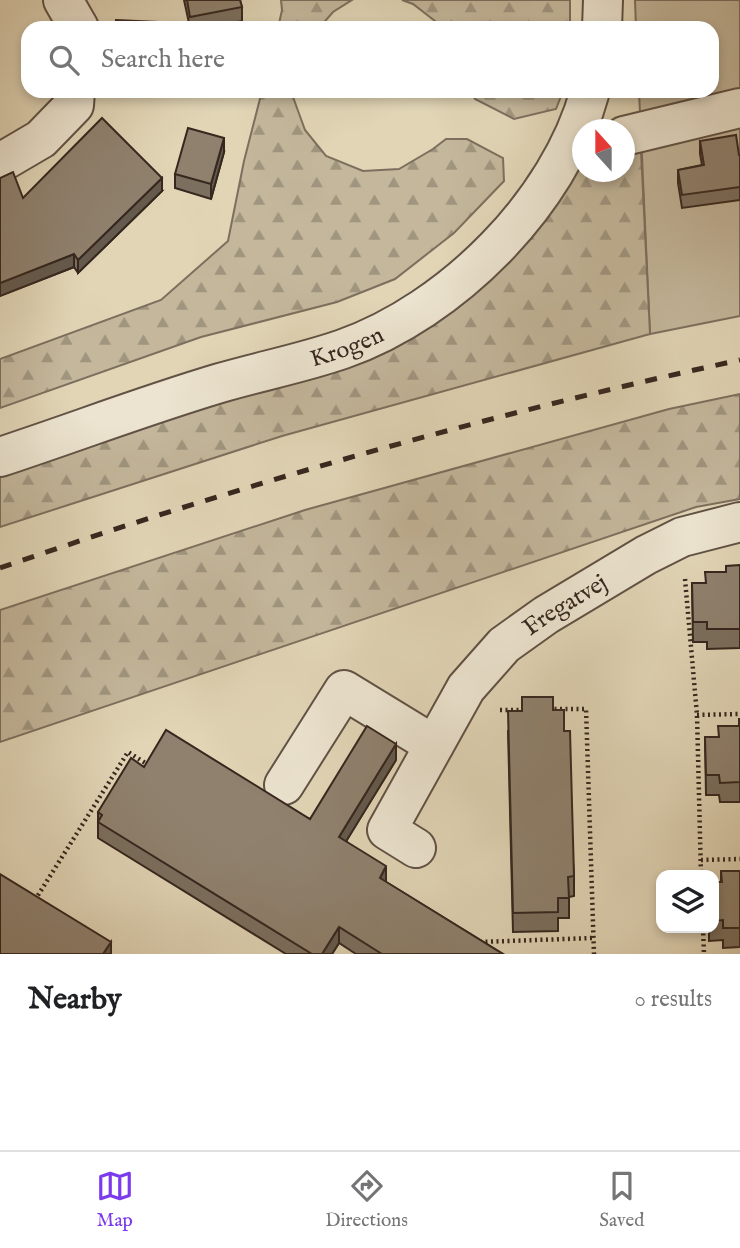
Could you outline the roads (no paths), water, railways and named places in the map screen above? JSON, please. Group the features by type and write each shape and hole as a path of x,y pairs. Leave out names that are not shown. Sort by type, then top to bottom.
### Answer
{"street":[{"path":"63,0 75,21"},
{"path":"602,21 603,0"},
{"path":"0,163 41,139 74,105 74,98"},
{"name":"Krogen","path":"583,119 588,98"},
{"path":"635,134 740,108"},
{"name":"Krogen","path":"0,457 220,383 344,349 413,316 475,270 525,215 572,153"},
{"name":"Fregatvej","path":"416,848 387,830 466,688 504,645 546,615 646,555 682,537 740,522"},
{"path":"284,785 344,690 434,745"}],"railway":[{"path":"0,568 183,508 367,453 553,403 740,360"}]}
